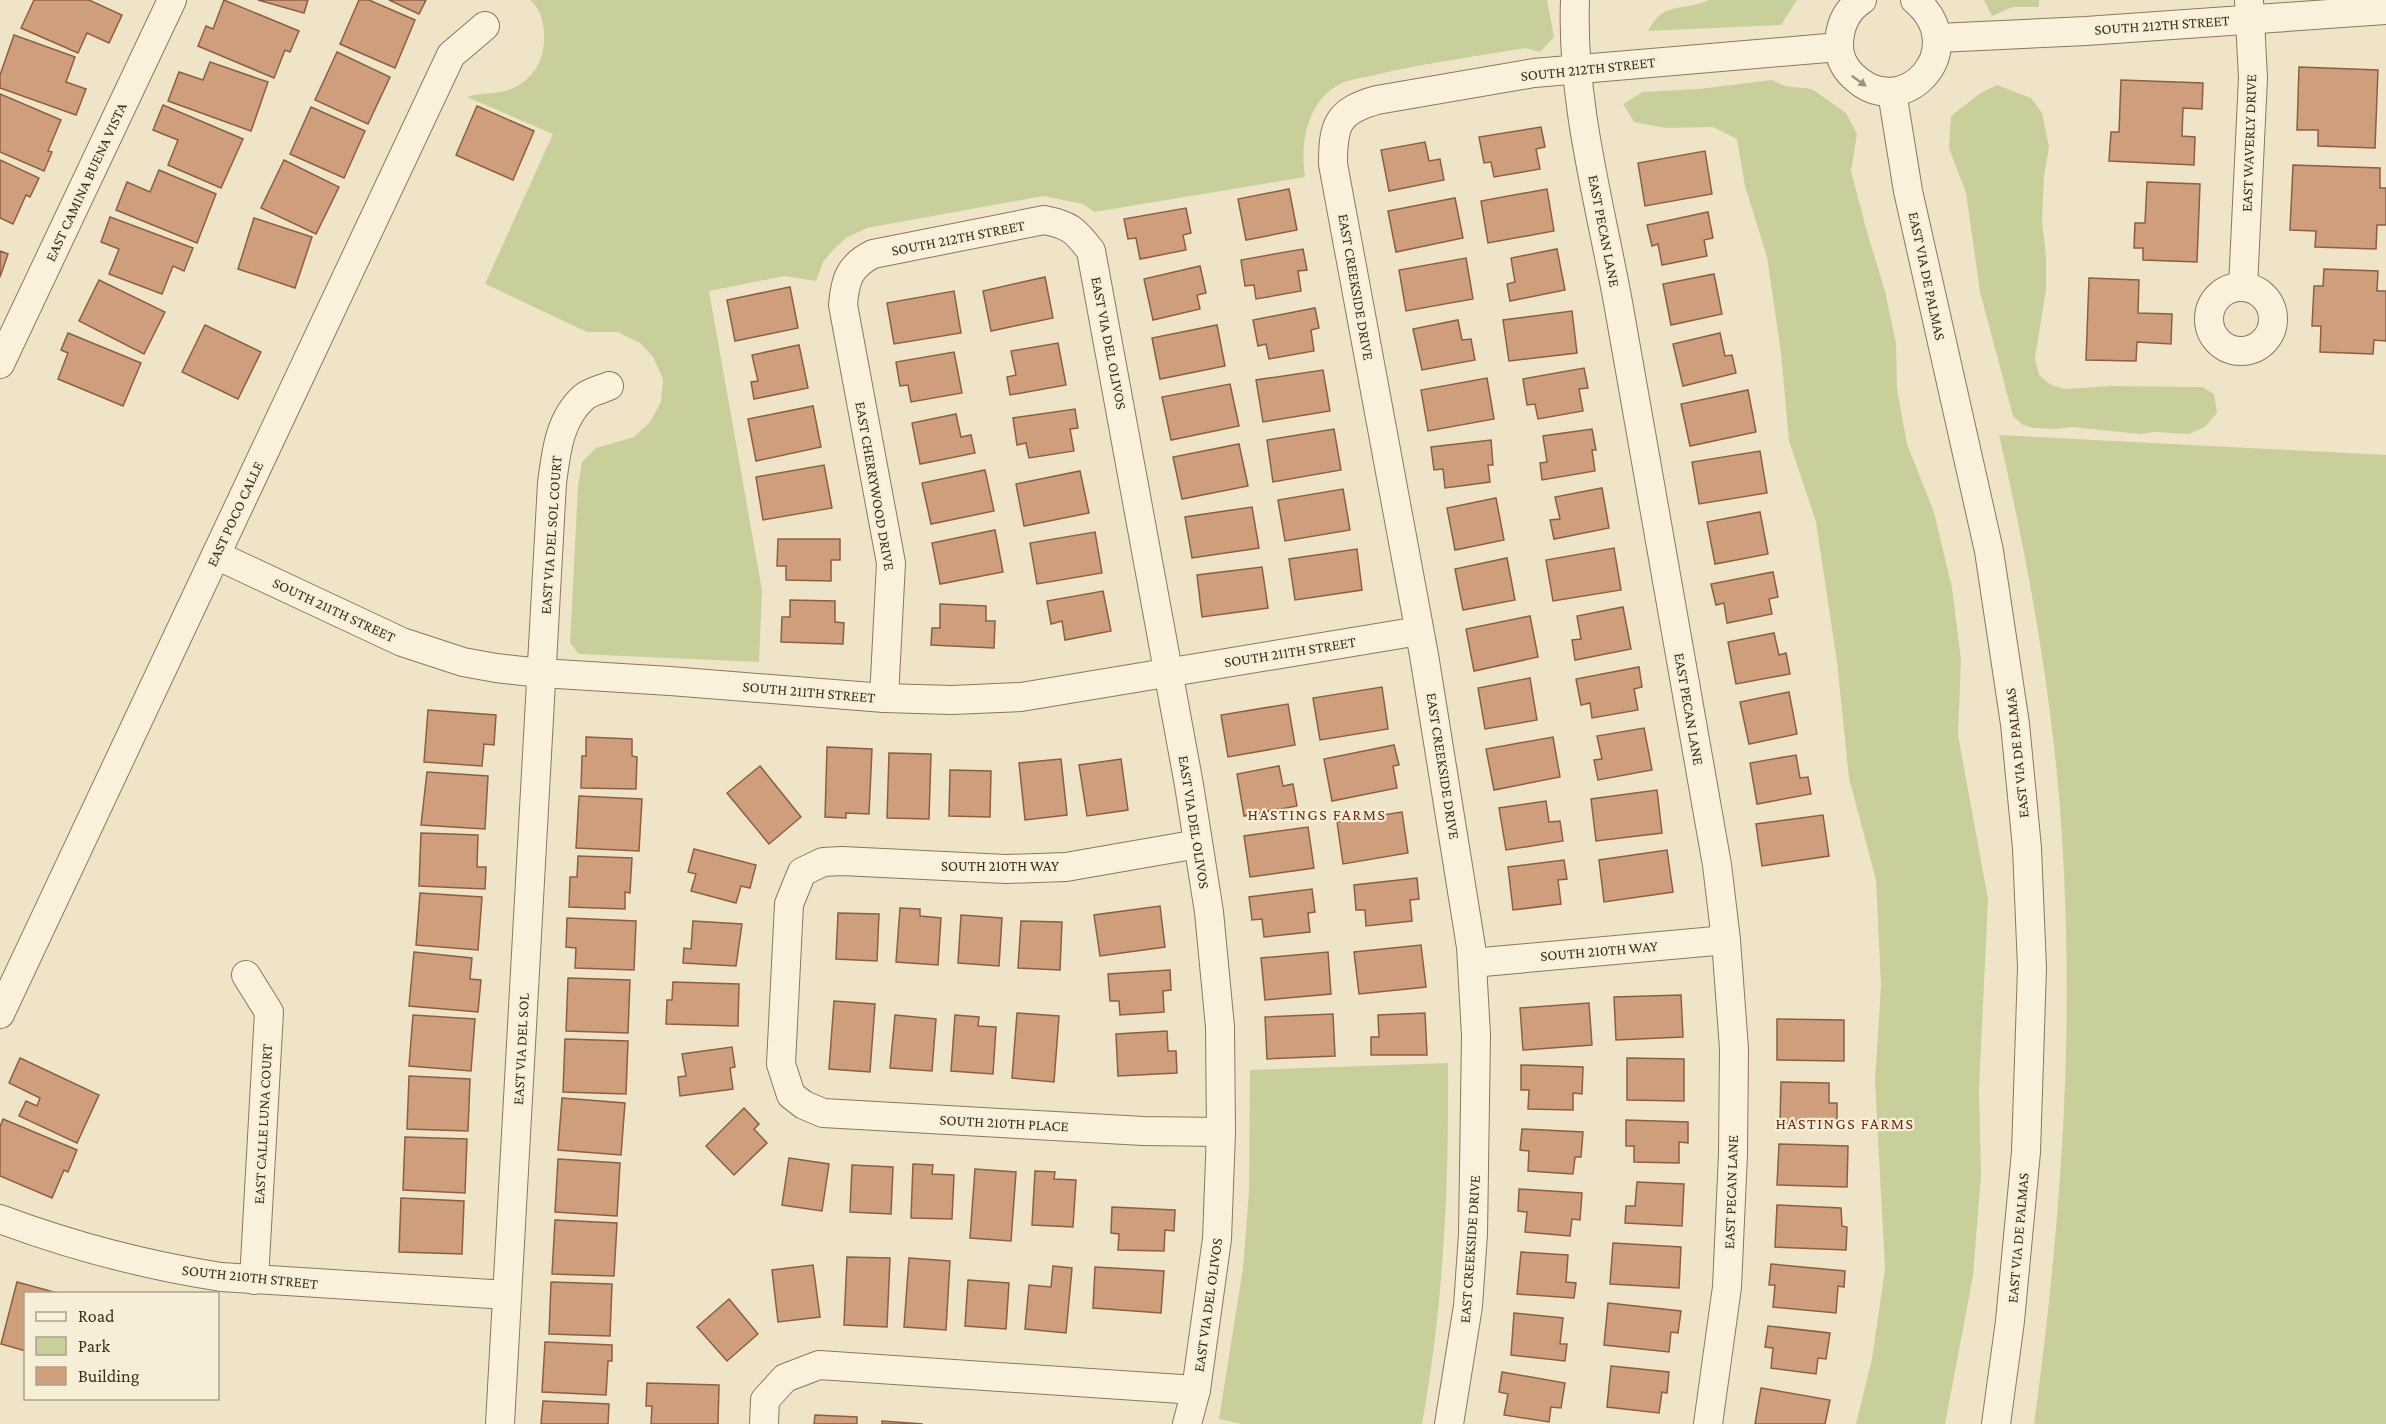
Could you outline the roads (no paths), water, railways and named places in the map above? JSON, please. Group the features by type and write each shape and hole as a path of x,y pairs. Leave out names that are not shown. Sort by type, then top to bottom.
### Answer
{"street":[{"name":"EAST CAMINA BUENA VISTA","path":"0,364 172,0"},
{"name":"EAST PECAN LANE","path":"1575,0 1578,69 1585,130 1619,309 1717,865 1726,940 1734,1049 1734,1154 1726,1287 1708,1424"},
{"path":"1862,0 1845,16 1840,30 1839,47 1842,61 1850,74 1862,84 1876,90 1892,92 1905,89 1926,74 1937,51 1938,38 1930,16 1915,0"},
{"name":"SOUTH 212TH STREET","path":"1938,38 2086,31 2249,9 2386,10"},
{"name":"EAST WAVERLY DRIVE","path":"2243,287 2253,78 2249,9"},
{"name":"EAST POCO CALLE","path":"0,1014 451,55 485,26"},
{"name":"SOUTH 212TH STREET","path":"1344,116 1358,105 1377,100 1533,73 1839,47"},
{"name":"EAST VIA DE PALMAS","path":"1892,92 1908,191 1989,551 2015,724 2027,848 2032,1002 2026,1152 2010,1321 1996,1424"},
{"name":"EAST CREEKSIDE DRIVE","path":"1344,116 1333,137 1333,164 1419,631 1451,816 1472,963 1476,1035 1473,1234 1468,1306 1449,1424"},
{"name":"SOUTH 212TH STREET","path":"848,276 861,260 873,254 1044,220 1060,223 1075,230"},
{"name":"EAST VIA DEL OLIVOS","path":"1075,230 1091,251 1169,672 1209,912 1220,1027 1221,1132 1217,1239 1196,1390 1187,1424"},
{"name":"EAST CHERRYWOOD DRIVE","path":"848,276 843,305 891,563 884,698"},
{"name":"EAST VIA DEL SOL COURT","path":"542,674 552,483 557,445 568,416 585,396 609,386"},
{"name":"SOUTH 211TH STREET","path":"216,555 402,642 463,662 542,674 670,681 884,698 952,700 1021,697 1419,631"},
{"name":"EAST VIA DEL SOL","path":"500,1424 542,674"},
{"name":"SOUTH 210TH WAY","path":"791,1095 781,1065 789,904 802,872 823,862 842,861 1006,869 1066,867 1198,844"},
{"name":"SOUTH 210TH WAY","path":"1472,963 1726,940"},
{"name":"EAST CALLE LUNA COURT","path":"246,975 269,1012 254,1280"},
{"name":"SOUTH 210TH PLACE","path":"791,1095 804,1105 823,1113 1143,1131 1221,1132"},
{"name":"SOUTH 210TH STREET","path":"0,1219 41,1235 126,1259 178,1270 254,1280 507,1295"},
{"path":"764,1424 765,1400 785,1378 819,1365 1196,1390"}],"district":[{"name":"HASTINGS FARMS","path":"1317,814"},
{"name":"HASTINGS FARMS","path":"1845,1123"}]}
